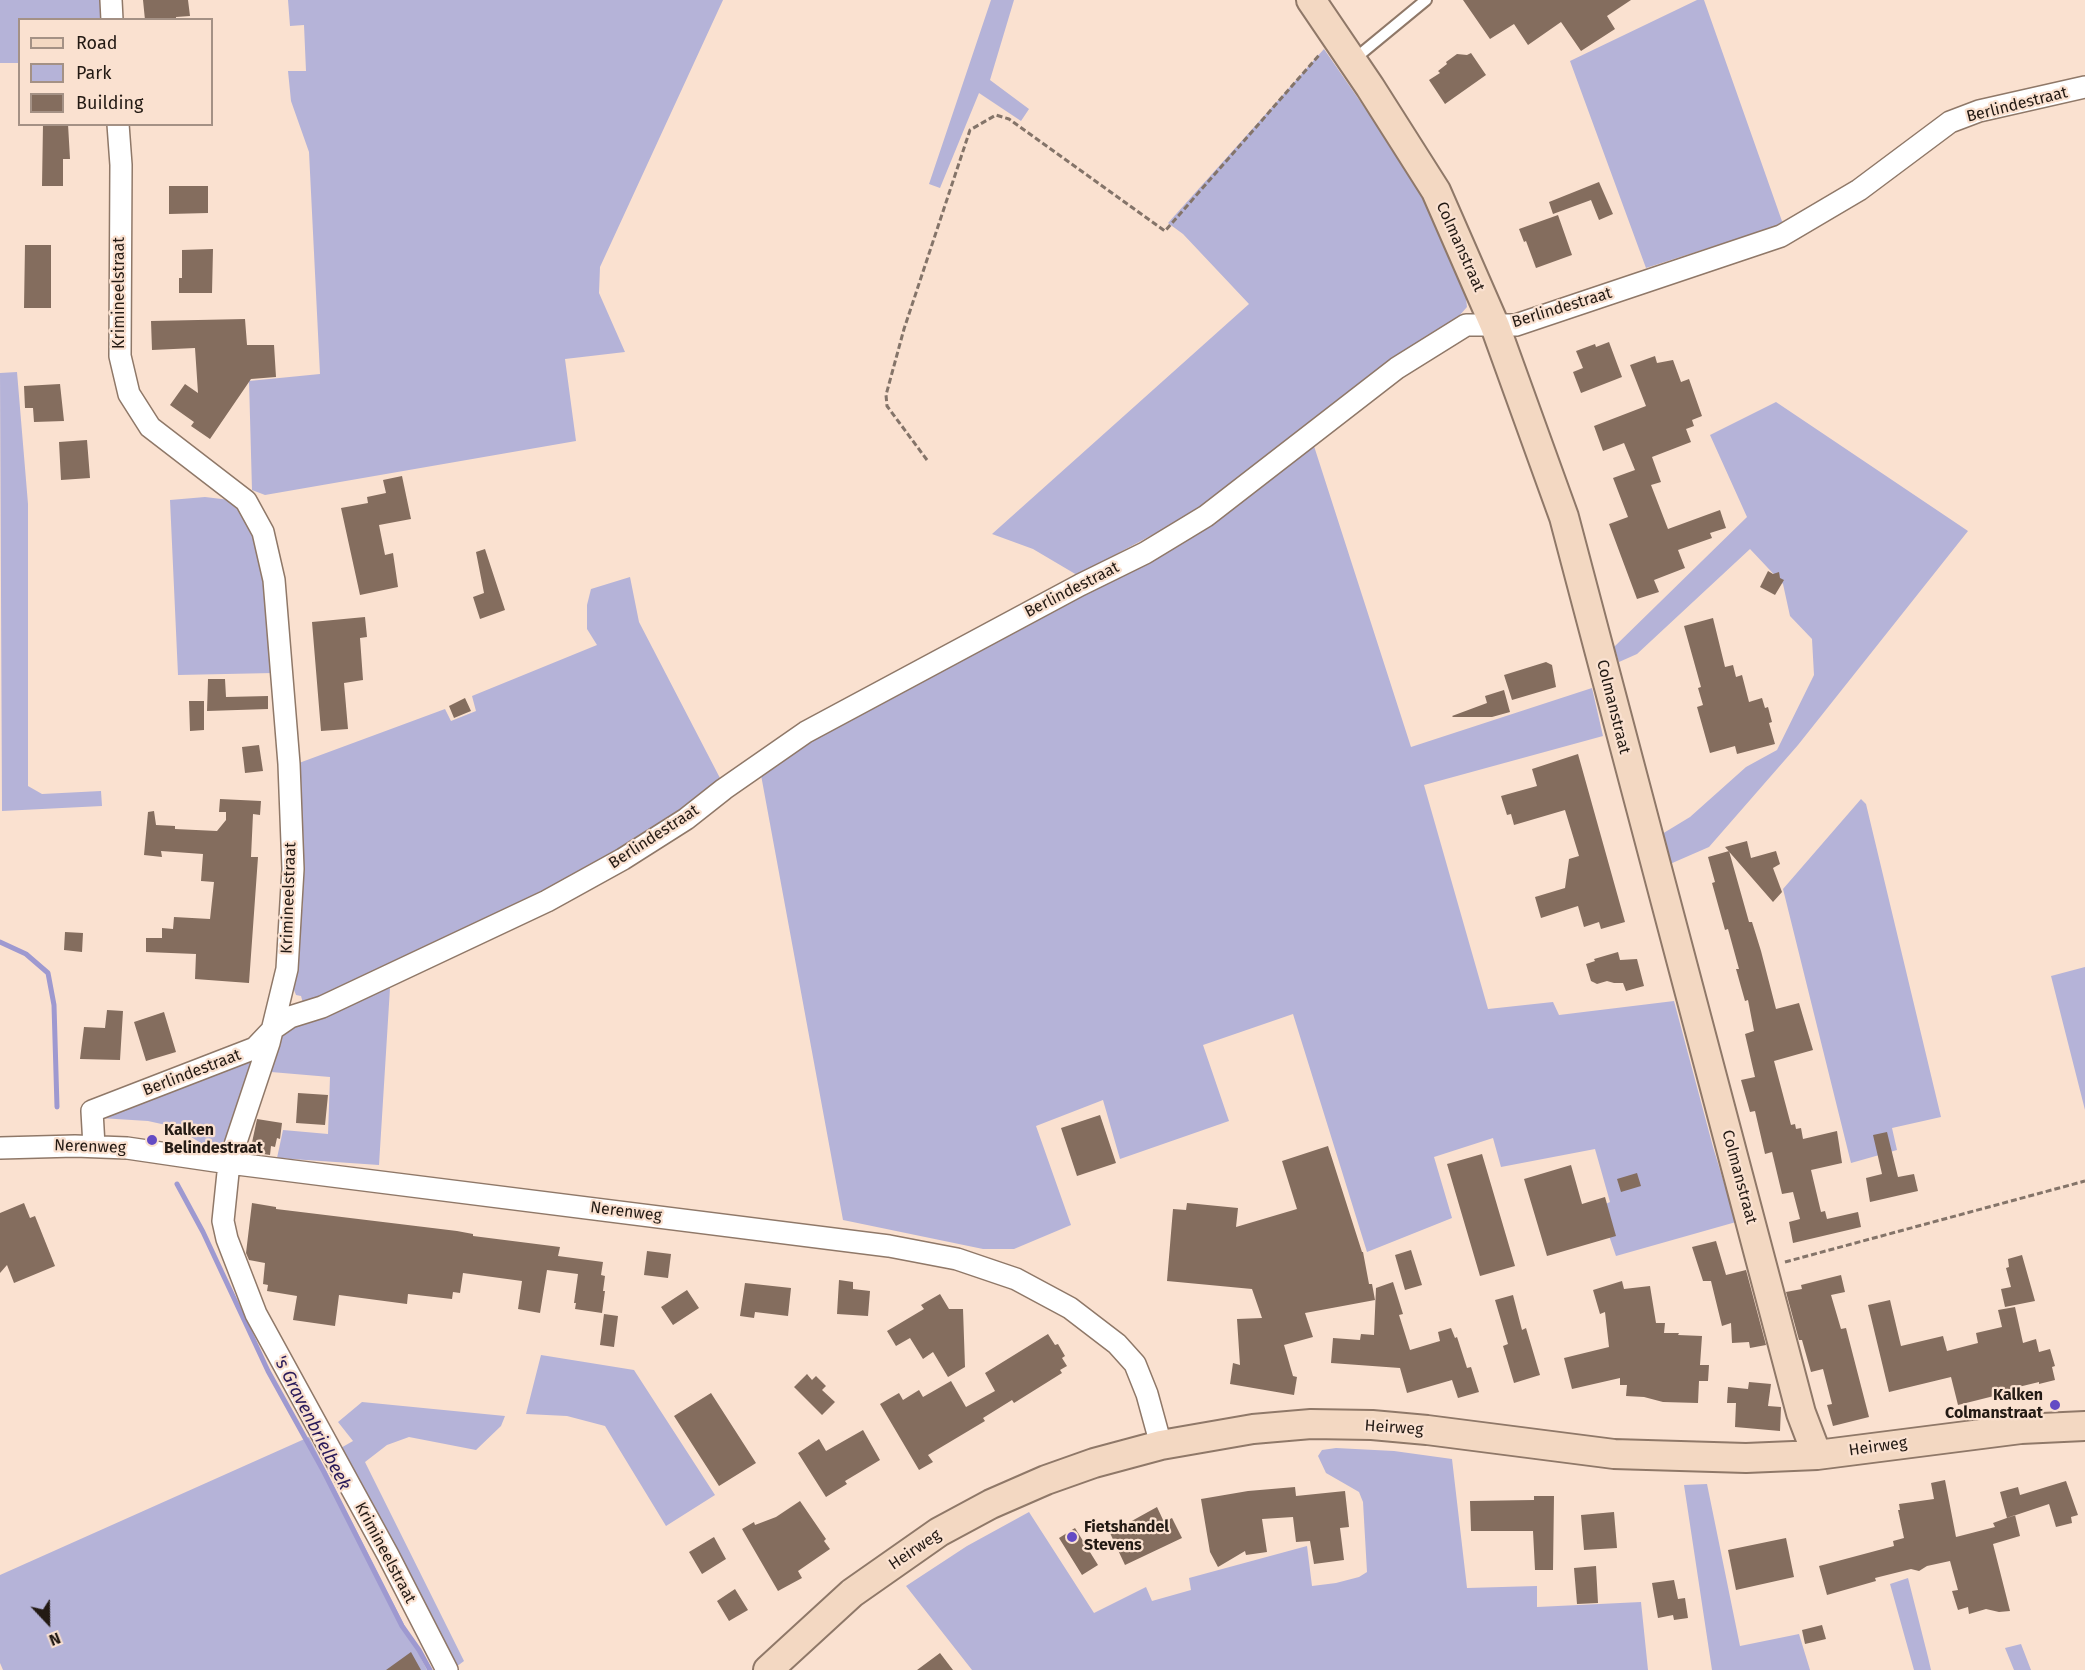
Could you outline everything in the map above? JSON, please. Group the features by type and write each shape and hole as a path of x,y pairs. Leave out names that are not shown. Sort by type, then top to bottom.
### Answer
{"main road":[{"name":"Colmanstraat","path":"1311,0 1436,191 1495,326 1564,517 1801,1413 1817,1455"},
{"name":"Heirweg","path":"768,1670 852,1593 939,1532 991,1504 1046,1480 1094,1463 1161,1445 1253,1429 1311,1424 1372,1425 1631,1455 1735,1458 1817,1455 2020,1429 2085,1426"}],"street":[{"path":"111,0 112,18"},
{"name":"Berlindestraat","path":"94,1146 92,1111 255,1048 274,1028 290,1017 322,1007 547,901 623,859 686,819 724,789 806,732 1080,585 1145,553 1206,516 1396,368 1466,325 1515,325 1781,236 1859,190 1950,122 1979,111 2085,87"},
{"name":"Krimineelstraat","path":"118,126 121,165 120,356 129,394 150,427 246,501 263,532 274,580 289,764 293,869 287,969 274,1028 229,1163 224,1221 227,1239 256,1314 382,1545 447,1670"},
{"name":"Nerenweg","path":"0,1148 94,1146 127,1148 229,1163 889,1246 957,1259 1016,1279 1070,1308 1117,1344 1135,1364 1147,1394 1161,1445"}],"lane":[{"path":"1345,50 1426,0"}],"path":[{"path":"927,460 887,406 886,395 904,329 970,130 996,115 1009,119 1165,231 1321,52 1345,50"},
{"path":"1763,1268 2085,1181"}],"green space":[{"path":"0,0 102,0 104,18 18,18 18,63 0,63"},
{"path":"288,0 723,0 600,267 599,293 625,352 565,359 576,441 265,495 252,490 249,381 320,374 309,152 291,101 288,71 306,71 304,25 290,26"},
{"path":"991,0 1014,0 990,80 1029,109 1021,121 979,93 940,188 929,184"},
{"path":"1697,0 1704,0 1783,224 1646,268 1570,61"},
{"path":"1324,49 1407,169 1431,215 1466,298 1467,307 1459,316 1218,496 1182,519 1077,575 1033,549 992,534 1249,304 1183,234 1168,223"},
{"path":"17,372 28,504 28,786 42,794 101,791 102,806 2,811 0,373"},
{"path":"1776,402 1968,531 1798,745 1709,847 1670,864 1662,834 1690,817 1746,767 1777,750 1814,675 1812,639 1790,616 1783,584 1750,549 1637,654 1619,662 1614,647 1747,517 1710,435"},
{"path":"1313,443 1411,747 1592,688 1603,736 1424,785 1488,1009 1553,1002 1559,1015 1674,1001 1713,1147 1736,1222 1616,1256 1599,1207 1610,1202 1595,1149 1501,1167 1493,1138 1434,1157 1452,1218 1367,1252 1293,1014 1203,1045 1229,1121 1120,1159 1103,1100 1036,1126 1071,1225 1014,1249 983,1249 843,1220 761,775 804,746 863,713 1071,599 1185,542"},
{"path":"205,497 230,500 241,510 254,533 266,583 273,673 178,675 170,500"},
{"path":"630,577 639,622 721,780 690,806 614,856 530,901 304,1006 301,996 296,995 294,990 303,902 299,763 445,709 451,721 476,711 472,696 597,645 587,629 587,605 591,589"},
{"path":"1861,799 1866,804 1941,1117 1892,1128 1897,1150 1851,1163 1783,889"},
{"path":"2085,967 2085,1110 2051,976"},
{"path":"390,988 379,1165 277,1158 283,1130 328,1134 330,1077 271,1072 279,1031"},
{"path":"259,1051 228,1146 204,1145 175,1127 148,1121 100,1118"},
{"path":"541,1355 634,1370 715,1495 666,1526 605,1426 567,1416 526,1414"},
{"path":"362,1402 505,1416 501,1426 476,1450 409,1437 387,1445 365,1462 464,1661 456,1667 339,1449 353,1441 338,1422"},
{"path":"309,1437 427,1670 3,1670 0,1663 0,1575"},
{"path":"1336,1448 1394,1451 1452,1459 1467,1588 1537,1586 1537,1607 1641,1602 1648,1670 972,1670 906,1586 967,1546 1029,1512 1094,1613 1146,1587 1152,1601 1191,1590 1189,1578 1307,1546 1312,1586 1359,1577 1367,1572 1363,1502 1359,1492 1326,1473 1318,1456 1322,1450"},
{"path":"1707,1484 1740,1646 1799,1634 1810,1670 1712,1670 1684,1485"},
{"path":"1908,1578 1931,1670 1914,1670 1890,1584"},
{"path":"2021,1644 2031,1670 2014,1670 2005,1648"}],"building":[{"path":"143,0 188,0 190,16 145,18"},
{"path":"1463,0 1631,0 1607,16 1615,29 1581,51 1561,22 1528,45 1514,24 1490,39"},
{"path":"1471,53 1486,75 1445,104 1429,80 1440,73 1438,71 1447,64 1446,62 1457,54"},
{"path":"43,126 68,126 70,159 63,159 63,186 42,186"},
{"path":"1599,182 1613,214 1599,220 1591,200 1553,214 1549,202"},
{"path":"169,186 208,186 208,213 169,214"},
{"path":"1558,215 1572,255 1536,268 1519,229"},
{"path":"25,245 51,245 51,308 24,308"},
{"path":"213,249 212,293 179,293 179,278 182,278 182,250"},
{"path":"245,319 247,345 274,345 276,377 251,379 210,439 191,426 194,422 170,405 185,384 198,393 195,348 152,350 151,321"},
{"path":"1609,342 1622,377 1581,393 1573,372 1583,368 1576,351"},
{"path":"1655,356 1657,363 1673,360 1681,382 1689,379 1702,416 1692,420 1694,426 1686,429 1691,442 1652,457 1661,482 1651,485 1668,529 1720,510 1726,528 1710,533 1712,538 1678,550 1685,568 1654,580 1659,592 1637,599 1609,524 1628,517 1613,478 1635,470 1624,443 1603,451 1594,426 1646,406 1630,365"},
{"path":"60,384 64,421 34,422 33,408 25,408 24,386"},
{"path":"87,440 90,478 61,480 59,442"},
{"path":"402,476 411,519 379,525 385,555 393,553 398,587 360,595 341,508 368,503 367,497 386,493 383,480"},
{"path":"485,549 505,610 480,619 473,597 484,593 476,552"},
{"path":"1768,571 1773,574 1779,572 1780,578 1784,580 1775,595 1760,587"},
{"path":"365,617 367,637 360,638 363,680 344,683 348,729 321,731 312,622"},
{"path":"1713,618 1725,667 1733,665 1736,677 1742,675 1749,702 1762,698 1765,708 1768,707 1772,722 1769,723 1775,744 1737,754 1735,746 1710,753 1697,707 1703,705 1698,688 1701,687 1684,626"},
{"path":"1546,662 1552,665 1556,687 1512,700 1504,675"},
{"path":"208,679 225,679 226,697 268,696 268,709 207,711"},
{"path":"1504,690 1510,712 1492,717 1452,716 1487,703 1485,696"},
{"path":"465,698 471,711 454,718 449,706"},
{"path":"189,701 204,701 204,730 190,731"},
{"path":"259,745 263,771 245,773 242,747"},
{"path":"1578,754 1625,922 1601,929 1599,922 1584,927 1578,906 1541,918 1535,897 1565,888 1569,859 1579,856 1565,810 1514,825 1511,814 1507,815 1501,796 1537,786 1532,769"},
{"path":"220,799 261,801 260,815 253,814 251,857 258,857 249,983 195,979 196,954 146,952 146,938 162,938 162,928 173,929 174,917 210,919 214,882 201,881 203,854 161,851 162,857 144,855 148,812 154,811 156,825 175,826 175,829 217,831 226,820 226,812 219,812"},
{"path":"1747,841 1751,858 1776,851 1780,864 1773,868 1782,892 1773,902 1725,847"},
{"path":"1729,851 1749,922 1752,922 1761,951 1776,1009 1799,1003 1813,1050 1774,1061 1791,1125 1795,1124 1796,1129 1801,1128 1803,1139 1837,1131 1842,1163 1811,1170 1821,1212 1825,1211 1827,1219 1858,1212 1861,1227 1793,1243 1789,1222 1800,1219 1793,1192 1782,1194 1772,1152 1765,1154 1755,1111 1750,1112 1741,1080 1755,1077 1745,1034 1754,1031 1748,1000 1745,1001 1736,969 1739,969 1728,929 1725,930 1712,883 1715,882 1708,857"},
{"path":"65,932 83,933 82,952 64,950"},
{"path":"1618,952 1620,960 1637,959 1644,986 1626,991 1623,983 1607,981 1597,984 1591,981 1586,964 1595,961 1594,959"},
{"path":"107,1010 123,1011 120,1060 80,1059 84,1027 105,1028"},
{"path":"164,1012 176,1052 146,1061 134,1022"},
{"path":"298,1093 328,1095 325,1125 296,1123"},
{"path":"1100,1115 1116,1163 1077,1176 1061,1128"},
{"path":"257,1119 282,1123 280,1139 277,1138 275,1147 271,1146 270,1155 250,1152"},
{"path":"1887,1132 1898,1177 1914,1174 1918,1191 1870,1202 1866,1178 1882,1174 1873,1135"},
{"path":"1328,1146 1363,1252 1369,1284 1372,1284 1375,1300 1305,1313 1313,1337 1284,1345 1293,1376 1297,1377 1294,1395 1230,1384 1233,1363 1240,1365 1237,1319 1262,1318 1252,1289 1167,1281 1173,1209 1186,1210 1187,1203 1238,1208 1236,1227 1297,1209 1282,1161"},
{"path":"1482,1154 1515,1266 1480,1276 1447,1164"},
{"path":"1571,1165 1582,1204 1605,1197 1616,1236 1547,1256 1524,1179"},
{"path":"1637,1173 1641,1186 1621,1192 1617,1179"},
{"path":"24,1203 30,1218 35,1216 55,1266 14,1283 7,1265 0,1273 0,1213"},
{"path":"252,1203 276,1207 276,1209 457,1231 473,1234 473,1236 560,1247 558,1256 603,1262 601,1275 605,1276 603,1291 605,1291 602,1313 575,1309 578,1274 547,1270 540,1313 518,1309 522,1281 463,1273 460,1293 453,1292 452,1299 408,1294 407,1304 339,1295 335,1326 293,1320 297,1296 267,1291 268,1285 263,1284 265,1263 249,1260 246,1253"},
{"path":"1716,1241 1726,1275 1746,1270 1766,1345 1750,1348 1749,1342 1732,1343 1731,1323 1722,1326 1711,1281 1703,1281 1692,1247"},
{"path":"1411,1250 1422,1285 1405,1290 1395,1255"},
{"path":"647,1251 671,1254 668,1278 644,1275"},
{"path":"2022,1255 2035,1301 2005,1307 2001,1289 2011,1287 2006,1268 2009,1267 2008,1259"},
{"path":"1841,1275 1845,1292 1831,1295 1841,1329 1846,1328 1869,1417 1833,1426 1827,1405 1832,1404 1823,1369 1811,1372 1802,1340 1799,1340 1786,1292 1802,1289 1801,1285"},
{"path":"839,1280 853,1282 853,1289 870,1291 868,1316 837,1314"},
{"path":"1622,1281 1624,1289 1650,1286 1656,1323 1665,1323 1664,1333 1702,1336 1700,1365 1709,1365 1708,1381 1699,1381 1698,1403 1663,1402 1644,1397 1626,1396 1627,1385 1620,1385 1620,1378 1572,1389 1564,1358 1609,1347 1605,1312 1600,1314 1593,1290"},
{"path":"1393,1282 1403,1314 1399,1315 1410,1350 1440,1341 1438,1332 1451,1328 1455,1338 1457,1337 1467,1368 1471,1367 1479,1392 1458,1398 1452,1380 1407,1393 1400,1368 1331,1363 1333,1338 1360,1340 1361,1334 1374,1335 1376,1288"},
{"path":"745,1283 791,1288 788,1316 755,1312 754,1318 740,1316"},
{"path":"687,1290 699,1308 673,1325 661,1307"},
{"path":"940,1294 949,1309 963,1309 965,1367 948,1377 933,1352 923,1359 910,1338 896,1346 887,1331 924,1309 921,1305"},
{"path":"1513,1295 1522,1330 1526,1328 1540,1375 1514,1383 1503,1346 1508,1344 1495,1300"},
{"path":"1890,1300 1901,1346 1943,1336 1947,1351 1978,1343 1976,1333 2002,1327 1998,1310 2015,1307 2023,1343 2036,1339 2039,1352 2050,1349 2055,1366 2052,1367 2055,1380 2002,1391 2002,1394 1958,1405 1951,1377 1889,1392 1868,1305"},
{"path":"604,1314 618,1316 614,1347 600,1345"},
{"path":"1048,1334 1065,1356 1062,1358 1067,1366 1060,1370 1062,1373 1014,1403 1012,1400 983,1418 985,1421 928,1455 933,1462 919,1470 880,1404 899,1393 903,1400 919,1390 923,1397 951,1381 966,1407 995,1391 985,1373"},
{"path":"807,1374 812,1380 816,1376 826,1386 822,1390 835,1402 822,1415 794,1387"},
{"path":"1749,1382 1771,1384 1768,1406 1781,1407 1780,1431 1735,1427 1736,1403 1727,1403 1728,1387 1748,1389"},
{"path":"711,1393 756,1463 719,1486 674,1416"},
{"path":"863,1430 880,1460 845,1481 847,1484 826,1497 798,1453 819,1439 826,1451"},
{"path":"1945,1480 1956,1537 1995,1527 1993,1523 2015,1515 2020,1536 1993,1544 2010,1611 1999,1612 1986,1609 1969,1614 1968,1607 1958,1610 1952,1591 1958,1590 1950,1561 1927,1566 1919,1571 1911,1569 1875,1578 1876,1581 1827,1595 1819,1566 1894,1546 1893,1541 1904,1538 1898,1510 1900,1510 1899,1504 1934,1499 1931,1483"},
{"path":"2066,1481 2078,1515 2071,1517 2072,1523 2056,1527 2049,1504 2007,1518 2000,1492 2018,1487 2020,1495"},
{"path":"1295,1487 1296,1496 1345,1491 1349,1527 1340,1528 1344,1560 1314,1564 1310,1541 1296,1542 1293,1517 1262,1519 1267,1552 1246,1555 1245,1551 1218,1567 1210,1552 1201,1499 1248,1491"},
{"path":"1534,1496 1554,1496 1553,1570 1535,1570 1533,1531 1471,1531 1470,1501 1534,1500"},
{"path":"800,1501 826,1539 824,1541 830,1549 798,1571 802,1578 778,1591 742,1529 754,1522 755,1525 776,1517"},
{"path":"1157,1507 1164,1522 1172,1518 1182,1538 1125,1565 1110,1533"},
{"path":"1614,1512 1617,1548 1584,1550 1581,1515"},
{"path":"1075,1528 1098,1565 1082,1575 1059,1538"},
{"path":"714,1537 726,1559 702,1574 689,1552"},
{"path":"1786,1538 1794,1577 1736,1590 1728,1550"},
{"path":"1596,1566 1598,1603 1577,1604 1574,1568"},
{"path":"1674,1580 1678,1599 1685,1598 1688,1618 1674,1620 1673,1615 1658,1618 1652,1583"},
{"path":"735,1589 748,1610 729,1621 717,1601"},
{"path":"1822,1625 1826,1639 1805,1644 1802,1630"},
{"path":"411,1652 421,1670 386,1670"},
{"path":"940,1653 953,1670 917,1670"}],"waterway":[{"name":"'s Gravenbrielbeek","path":"0,942 26,954 48,973 54,1005 57,1107"},
{"name":"'s Gravenbrielbeek","path":"177,1184 203,1232 268,1371 324,1472 402,1626 430,1670"}],"place":[{"name":"Kalken Belindestraat","path":"152,1140"},
{"name":"Kalken Colmanstraat","path":"2055,1405"},
{"name":"Fietshandel Stevens","path":"1072,1537"}]}
